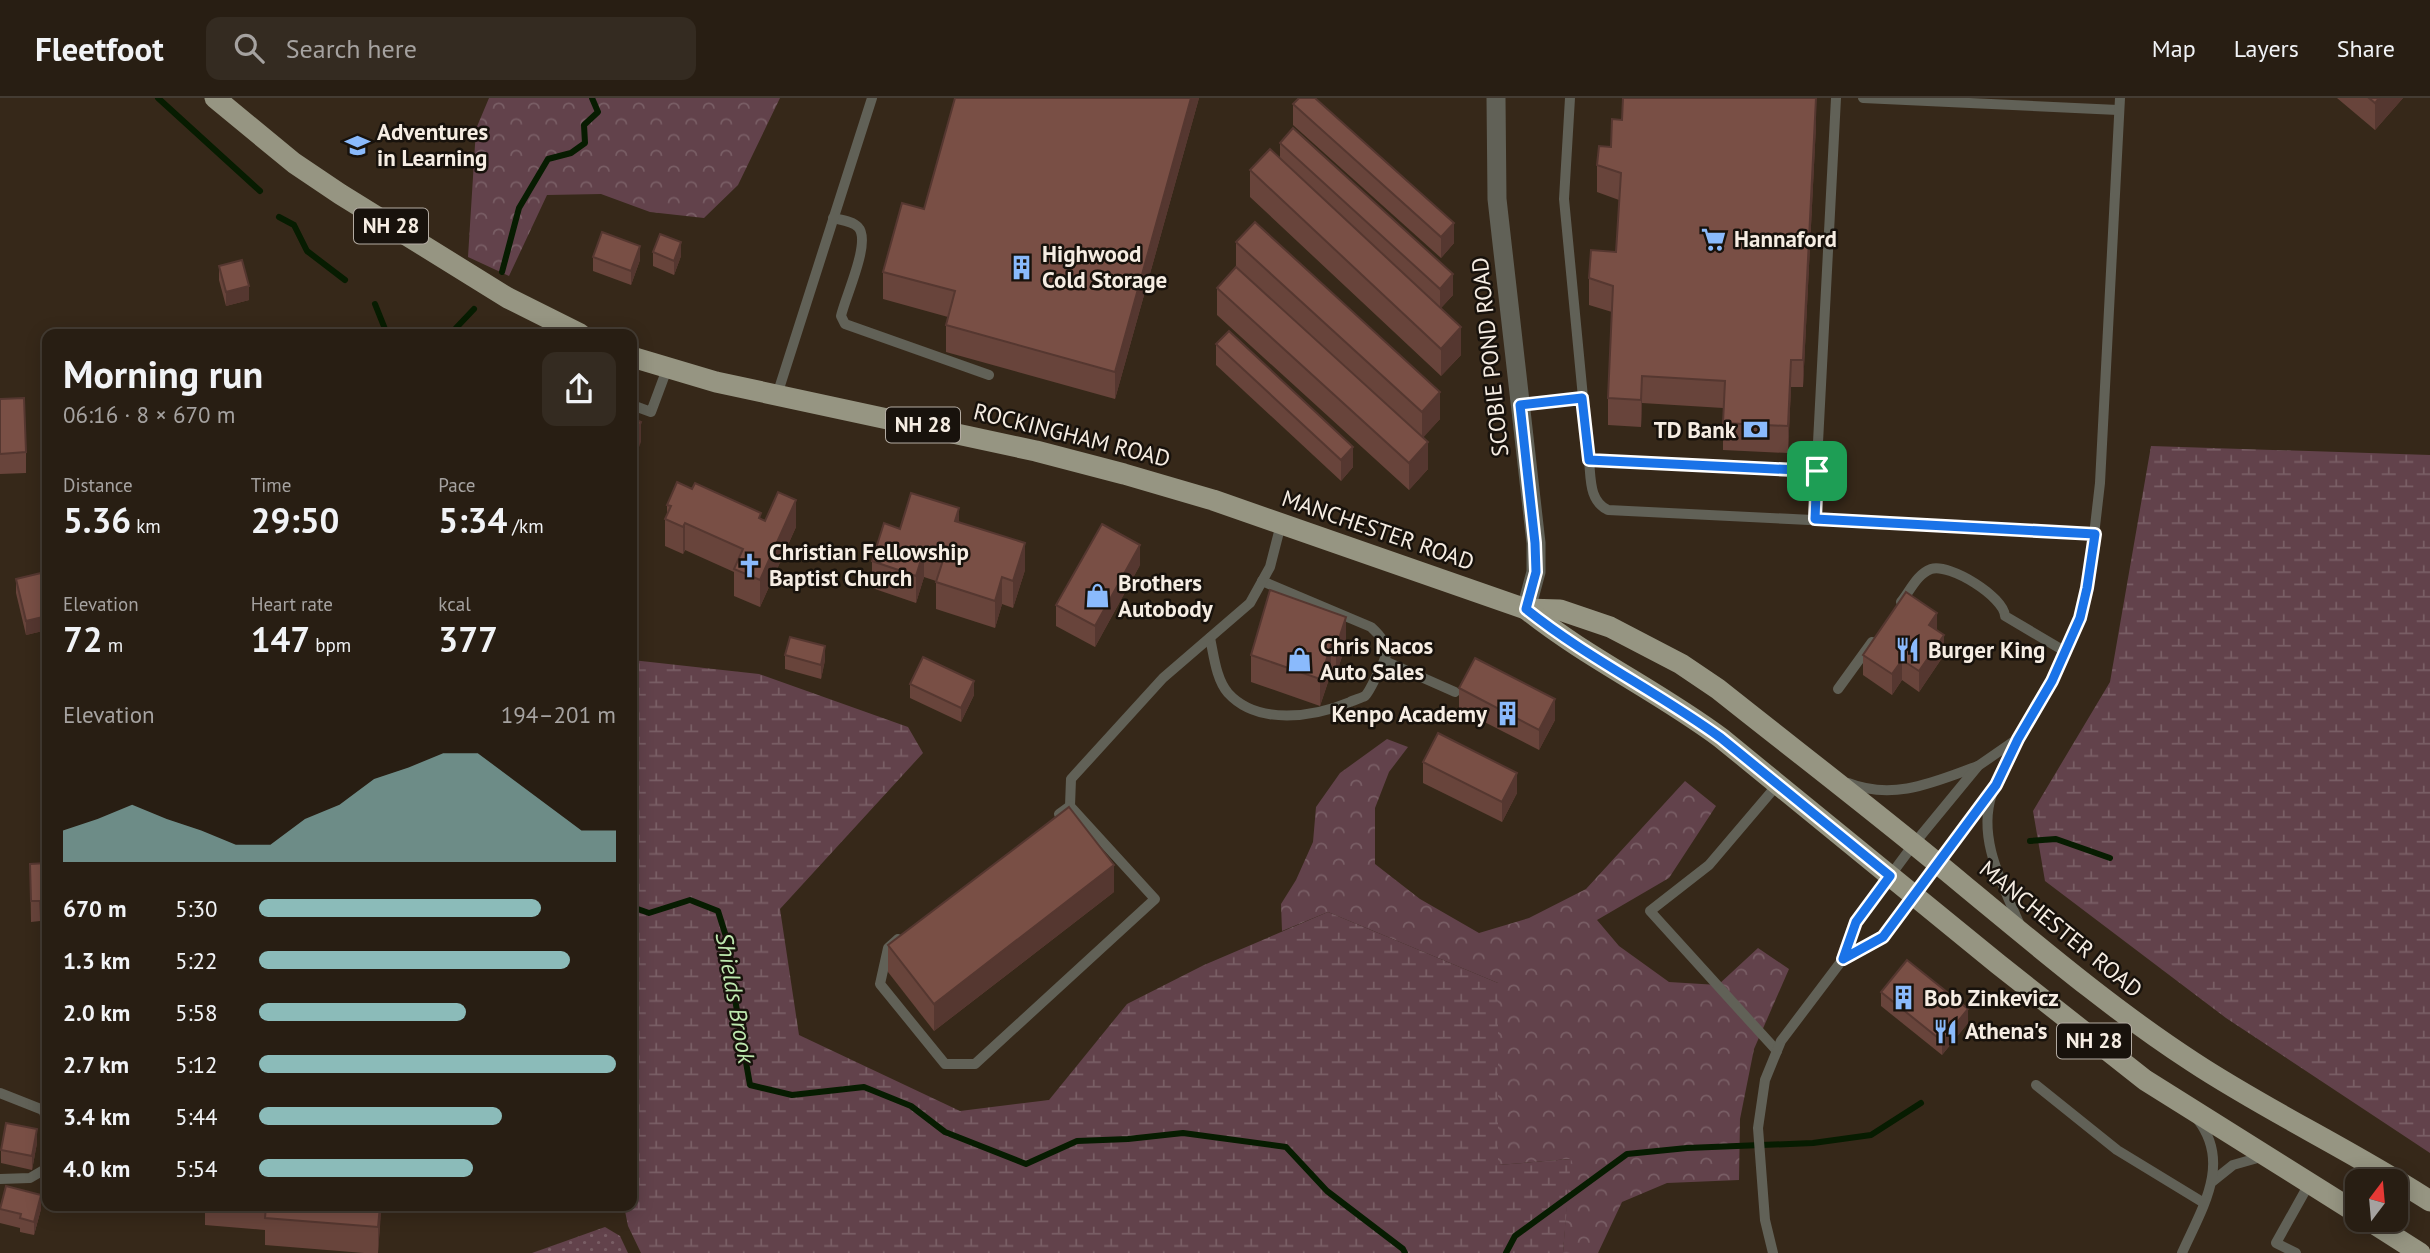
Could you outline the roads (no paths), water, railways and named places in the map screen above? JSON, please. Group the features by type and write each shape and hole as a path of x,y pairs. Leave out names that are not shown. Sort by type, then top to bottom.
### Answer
{"main road":[{"name":"NH 28","path":"215,98 295,163 340,194 508,298 570,329"},
{"name":"ROCKINGHAM ROAD","path":"637,359 667,369 777,395 1036,450 1213,500"},
{"name":"MANCHESTER ROAD","path":"1213,500 1526,609 1587,654 1693,717 2145,1080 2345,1206"},
{"name":"MANCHESTER ROAD","path":"1526,609 1560,610 1580,616 1632,638 1681,664 1718,689 2024,937 2132,1019 2192,1061 2430,1201"},
{"path":"2387,1232 2420,1253"}],"street":[{"name":"SCOBIE POND ROAD","path":"1496,98 1497,199 1535,543 1536,572 1526,609"}],"lane":[{"path":"777,395 872,98"},
{"path":"1570,98 1563,199 1589,460 1595,499 1600,506 1608,510 2095,534"},
{"path":"1815,519 1836,98"},
{"path":"1863,98 2118,110"},
{"path":"2024,937 1999,877 1990,847 1987,816 1996,785 2018,739 2066,652 2080,618 2087,588 2101,471 2120,98"},
{"path":"833,218 856,224 863,233 863,246 841,316 845,324 989,375"},
{"path":"637,407 651,412 667,369"},
{"path":"1520,405 1582,398"},
{"path":"1589,460 1817,471"},
{"path":"909,931 888,948 880,984 945,1064 975,1064 1155,899 1070,806 1071,779 1163,678 1250,603 1270,567 1281,524"},
{"path":"1894,612 1921,576 1931,569 1953,570 1993,596 2002,604 2005,616 2066,652"},
{"path":"1210,638 1219,679 1229,693 1246,706 1268,713 1294,716 1315,713 1365,695 1385,661 1387,649 1384,638 1371,627 1262,581"},
{"path":"1838,689 1878,634"},
{"path":"1385,661 1455,692"},
{"path":"1824,774 1868,790 1889,792 1928,785 1978,766 2018,739"},
{"path":"1773,1253 1765,1220 1758,1128 1765,1080 1777,1051 1792,1024 1843,959 1856,922 1913,845 1978,766"},
{"path":"1777,1051 1650,911 1709,865 1778,784"},
{"path":"1843,959 1883,937 1996,785"},
{"path":"1048,823 1070,806"},
{"path":"2036,1085 2118,1150 2204,1203"},
{"path":"0,1093 42,1110"},
{"path":"2182,1253 2213,1181 2213,1148 2204,1127 2191,1110"},
{"path":"2213,1181 2233,1165 2263,1156"},
{"path":"0,1179 30,1178 42,1171"},
{"path":"2296,1253 2277,1243 2309,1184"}],"waterway":[{"path":"158,98 260,191"},
{"name":"Shields Brook","path":"502,272 519,208 548,159 571,153 585,143 584,125 598,112 592,98"},
{"path":"279,217 294,225 307,251 345,280"},
{"path":"375,304 385,329"},
{"name":"Shields Brook","path":"456,329 474,309"},
{"path":"2030,841 2056,839 2110,858"},
{"name":"Shields Brook","path":"637,909 649,913 690,900 718,911 729,946 750,1085 792,1095 864,1087 911,1106 945,1132 1026,1164 1077,1141 1183,1133 1286,1147 1327,1191 1405,1253"},
{"path":"1506,1253 1515,1236 1627,1154 1687,1148 1813,1143 1871,1135 1921,1103"}],"place":[{"name":"Adventures in Learning","path":"357,145"},
{"name":"Hannaford","path":"1714,239"},
{"name":"Highwood Cold Storage","path":"1022,267"},
{"name":"TD Bank","path":"1756,430"},
{"name":"Christian Fellowship Baptist Church","path":"749,565"},
{"name":"Brothers Autobody","path":"1098,596"},
{"name":"Burger King","path":"1908,650"},
{"name":"Chris Nacos Auto Sales","path":"1300,659"},
{"name":"Kenpo Academy","path":"1507,714"},
{"name":"Bob Zinkevicz","path":"1904,998"},
{"name":"Athena's","path":"1945,1031"}]}
